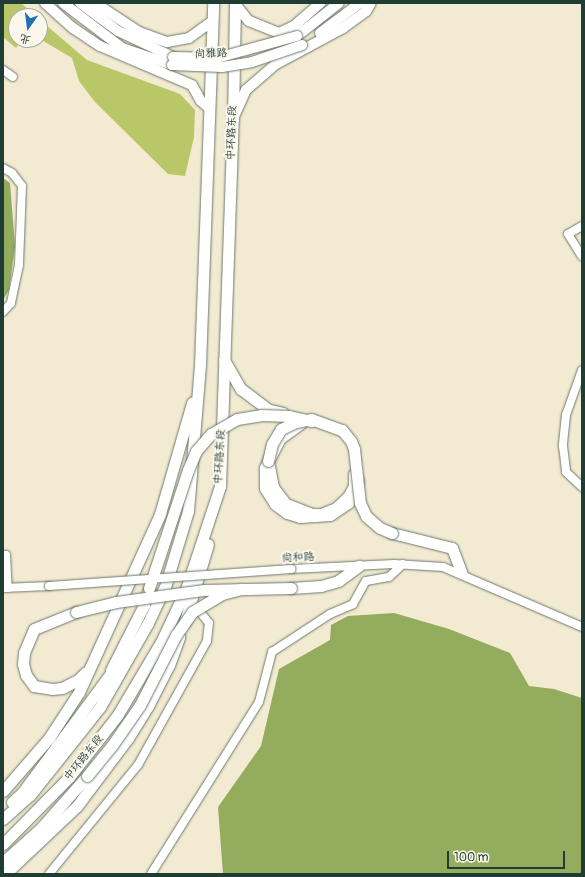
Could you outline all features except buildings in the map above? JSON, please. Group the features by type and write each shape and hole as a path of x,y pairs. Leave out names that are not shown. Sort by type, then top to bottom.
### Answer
{"highway":[{"name":"中环路东段","path":"3,819 30,795 100,707 148,623 165,587 188,511 198,379 213,3"},
{"name":"中环路东段","path":"3,844 69,777 117,716 161,642 186,589 220,486 233,119 235,4"},
{"path":"224,360 241,389 269,410 330,420 344,428 355,444 360,456 361,471 355,493 348,503 330,515 312,518 287,513 275,504 265,488 265,468 273,449 280,438 295,426 311,422"},
{"path":"3,790 49,738 79,692 91,667 160,514 198,379"},
{"path":"100,689 144,605 188,470 196,451 211,434 237,419 261,415 290,416 311,422 328,427 349,447 354,486 348,497 336,508 320,514 302,512 286,504 273,487 268,460 272,444 281,429 311,418 342,430 351,441 356,462 360,502 366,516 380,528 392,533 452,548 461,572"},
{"path":"5,874 77,806 128,738 169,665 191,604 211,535 220,486"},
{"path":"91,667 78,680 62,688 52,689 34,686 26,675 23,664 24,653 34,629 76,612 116,602 204,590 321,586 338,581 359,566"},
{"path":"3,862 42,827 113,744 140,705 176,635 192,612 217,596 241,589"},
{"path":"3,809 22,793 148,623"}],"main road":[{"path":"46,3 73,28 100,46 192,85 201,101 209,108"},
{"name":"尚雅路","path":"63,3 122,48 172,61 218,58 299,41 346,16 360,3"},
{"name":"尚雅路","path":"80,3 118,31 172,61"},
{"path":"95,3 139,32 167,42 189,38 212,21"},
{"path":"235,4 248,22 278,33 294,26 320,3"},
{"name":"尚雅路","path":"299,41 339,3"},
{"path":"233,119 246,90 276,64 343,28 366,11 371,3"}],"street":[{"path":"3,70 13,77"},
{"path":"3,168 12,173 22,186 19,264 11,303 3,312"},
{"path":"582,226 568,234 582,256"},
{"path":"582,370 566,415 563,446 566,472 582,487"},
{"path":"3,555 6,555 5,588"},
{"path":"151,874 259,702 272,652 330,614 353,604 366,581 388,577 403,564"},
{"name":"尚和路","path":"5,588 359,566 403,564 443,566 461,572 582,627"},
{"path":"49,874 138,765 207,641 209,623 195,606 191,604"}],"green space":[{"path":"3,3 21,3 27,8 8,8 8,41 3,37"},
{"path":"48,27 87,60 180,94 195,110 194,137 185,176 168,174 95,102 79,81 72,58 48,44"},
{"path":"3,178 10,183 15,246 9,290 3,300"},
{"path":"394,613 449,629 510,653 529,686 554,689 582,698 582,874 223,874 218,807 261,746 279,669 330,640 331,625 348,616"}]}
